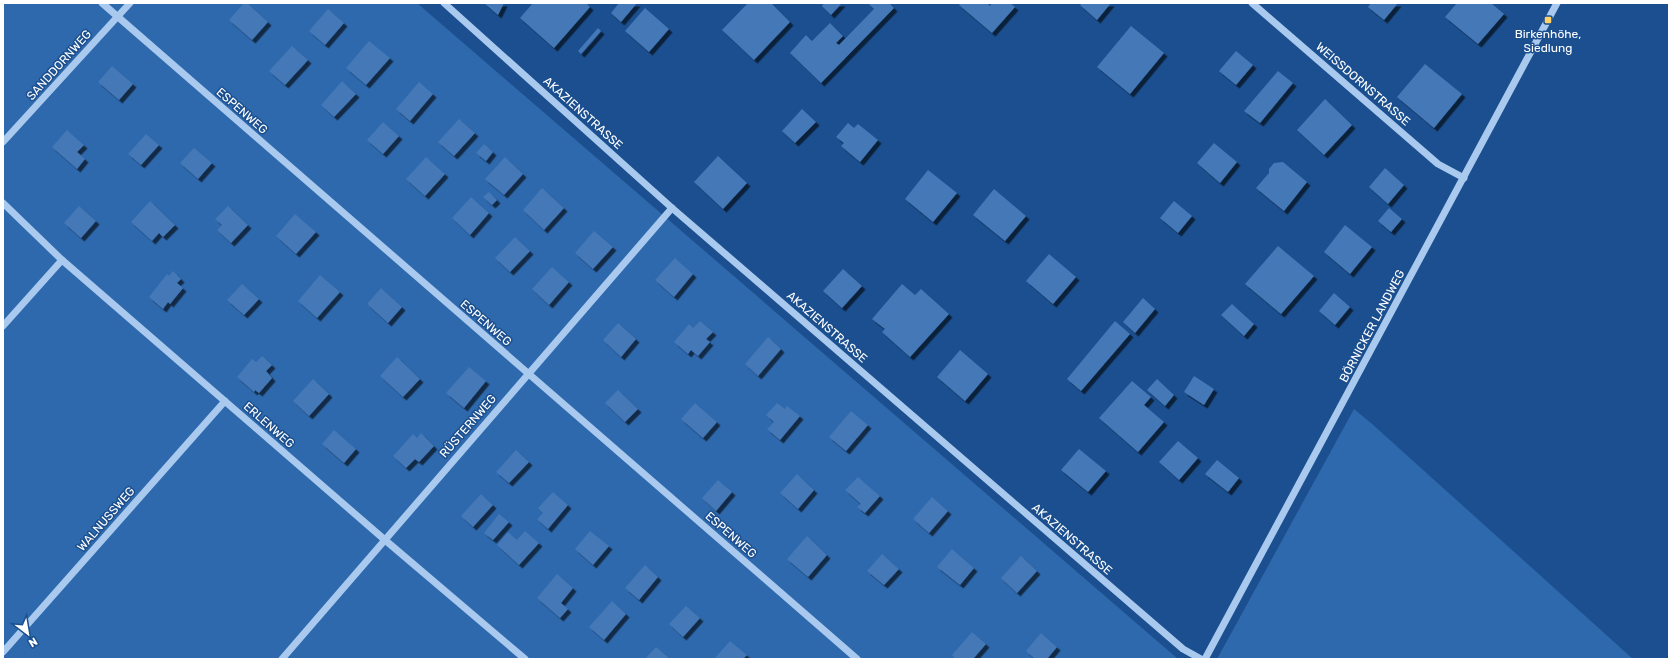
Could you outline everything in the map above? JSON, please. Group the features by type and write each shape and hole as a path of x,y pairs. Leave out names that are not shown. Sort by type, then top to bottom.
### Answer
{"street":[{"name":"ESPENWEG","path":"102,3 857,659"},
{"name":"SANDDORNWEG","path":"3,142 130,3"},
{"name":"AKAZIENSTRASSE","path":"444,3 672,208 1183,649 1201,659"},
{"name":"WEISSDORNSTRASSE","path":"1252,3 1438,164 1464,178"},
{"name":"BÖRNICKER LANDWEG","path":"1205,659 1557,3"},
{"name":"ERLENWEG","path":"3,203 62,260 385,540 525,659"},
{"name":"RÜSTERNWEG","path":"282,659 672,208"},
{"path":"3,326 62,260"},
{"name":"WALNUSSWEG","path":"3,652 225,401"}],"shaded area":[{"path":"3,3 417,3 1178,659 3,659"},
{"path":"1354,409 1371,423 1633,659 1217,659"}],"building":[{"path":"244,3 247,3 268,22 252,40 229,20"},
{"path":"484,3 504,3 498,15"},
{"path":"533,3 586,3 590,7 554,48 520,18"},
{"path":"619,3 637,3 621,22 611,13"},
{"path":"748,3 771,3 790,22 754,60 722,30"},
{"path":"824,3 842,3 831,15 822,6"},
{"path":"868,3 889,3 894,8 821,83 790,53 806,35 812,41 830,23 843,36 836,43 839,45 874,9"},
{"path":"961,3 987,3 990,6 992,3 1010,3 1015,7 992,33 959,5"},
{"path":"1082,3 1111,3 1097,20 1080,5"},
{"path":"1371,3 1398,3 1384,20 1368,7"},
{"path":"1457,3 1491,3 1504,14 1478,44 1445,17"},
{"path":"645,8 669,29 649,52 625,31"},
{"path":"328,9 344,23 325,45 309,31"},
{"path":"1131,26 1164,53 1130,94 1097,67"},
{"path":"598,28 601,31 581,54 578,51"},
{"path":"369,41 390,58 366,85 346,68"},
{"path":"292,46 308,60 285,85 269,71"},
{"path":"1236,51 1253,65 1236,85 1219,71"},
{"path":"1425,64 1462,94 1434,128 1397,97"},
{"path":"112,66 133,84 119,100 98,82"},
{"path":"1278,71 1293,83 1260,123 1244,111"},
{"path":"342,81 356,94 334,117 321,105"},
{"path":"419,82 433,94 410,121 396,109"},
{"path":"1325,99 1352,125 1324,155 1297,130"},
{"path":"802,109 816,122 795,143 782,131"},
{"path":"459,119 475,133 454,156 438,142"},
{"path":"383,122 399,136 383,154 367,140"},
{"path":"848,123 854,128 858,124 878,140 860,162 841,146 844,143 836,137"},
{"path":"67,130 84,145 77,152 85,159 77,169 52,147"},
{"path":"146,134 159,145 141,165 128,154"},
{"path":"1214,143 1237,162 1220,183 1197,163"},
{"path":"484,144 493,152 486,161 476,153"},
{"path":"194,148 212,163 198,179 180,163"},
{"path":"718,156 747,183 723,209 694,182"},
{"path":"426,157 445,174 425,196 406,179"},
{"path":"505,157 523,174 504,195 485,179"},
{"path":"1283,162 1307,182 1284,211 1256,188 1269,173 1269,169 1274,163"},
{"path":"1385,168 1404,185 1388,204 1369,187"},
{"path":"928,170 957,193 933,222 905,199"},
{"path":"542,188 564,208 544,230 523,210"},
{"path":"994,189 1026,216 1005,241 973,215"},
{"path":"489,192 497,200 492,205 483,197"},
{"path":"471,197 489,213 470,235 452,218"},
{"path":"150,201 175,225 163,237 159,233 152,241 131,222"},
{"path":"1174,201 1192,216 1178,233 1160,218"},
{"path":"79,206 96,221 81,238 64,223"},
{"path":"228,206 248,225 231,243 217,230 222,225 215,219"},
{"path":"1389,208 1402,219 1391,232 1378,221"},
{"path":"295,214 316,232 296,254 276,236"},
{"path":"1345,225 1372,247 1350,274 1324,252"},
{"path":"594,231 613,247 593,269 575,253"},
{"path":"515,237 530,251 510,272 495,258"},
{"path":"1278,246 1314,276 1281,314 1245,284"},
{"path":"1049,254 1076,277 1053,304 1026,281"},
{"path":"675,258 693,274 674,297 655,280"},
{"path":"552,267 569,282 549,305 532,289"},
{"path":"843,269 862,286 842,308 823,291"},
{"path":"173,271 181,279 177,283 183,288 170,304 168,302 163,309 149,297 167,274 169,276"},
{"path":"320,275 340,292 317,318 298,301"},
{"path":"242,284 259,299 244,315 227,300"},
{"path":"902,284 915,295 921,289 949,314 910,357 882,332 885,329 872,319"},
{"path":"381,288 402,307 388,323 367,304"},
{"path":"1334,293 1350,307 1335,325 1319,311"},
{"path":"1143,298 1155,309 1135,333 1123,322"},
{"path":"1232,304 1254,324 1244,336 1221,315"},
{"path":"700,321 713,332 706,339 710,342 698,356 691,350 688,354 674,342 689,324 693,328"},
{"path":"1115,321 1130,334 1081,391 1067,379"},
{"path":"618,323 636,339 621,357 603,340"},
{"path":"768,337 781,349 758,376 745,364"},
{"path":"960,350 988,374 965,401 937,377"},
{"path":"262,356 272,365 266,371 272,378 259,393 255,390 254,392 237,377 252,359 256,362"},
{"path":"397,357 420,379 403,397 380,376"},
{"path":"469,367 486,381 464,408 446,393"},
{"path":"1194,376 1214,389 1204,405 1184,392"},
{"path":"313,379 329,394 309,416 293,401"},
{"path":"1157,379 1174,395 1165,406 1147,390"},
{"path":"1132,381 1151,397 1144,405 1164,422 1138,452 1099,418"},
{"path":"618,390 638,409 625,422 605,403"},
{"path":"695,403 717,422 703,438 681,419"},
{"path":"777,403 785,409 787,406 800,416 780,440 767,429 774,422 766,415"},
{"path":"851,411 868,425 846,451 829,437"},
{"path":"334,430 356,449 344,463 322,444"},
{"path":"421,433 434,446 419,462 415,459 406,468 393,456 413,434 417,438"},
{"path":"1178,441 1198,458 1179,480 1159,462"},
{"path":"1079,449 1106,471 1088,492 1061,470"},
{"path":"516,450 529,462 509,483 496,472"},
{"path":"1217,460 1239,478 1228,492 1205,474"},
{"path":"797,474 814,490 798,509 780,493"},
{"path":"858,477 880,496 865,513 857,507 861,504 845,490"},
{"path":"718,480 732,492 716,511 702,498"},
{"path":"553,492 568,505 548,529 537,519 543,513 538,508"},
{"path":"481,494 493,505 473,527 461,516"},
{"path":"932,497 948,511 929,533 913,519"},
{"path":"499,514 509,522 493,540 484,533"},
{"path":"525,531 539,543 519,565 497,545 508,532 517,540"},
{"path":"590,531 609,546 593,565 575,549"},
{"path":"807,536 827,555 808,577 787,559"},
{"path":"952,549 974,568 960,585 937,567"},
{"path":"882,554 899,569 884,585 867,571"},
{"path":"1021,556 1037,571 1017,593 1001,578"},
{"path":"645,565 658,577 639,600 625,588"},
{"path":"557,574 573,588 561,603 568,609 560,618 537,598"},
{"path":"612,601 626,614 604,640 589,627"},
{"path":"686,606 700,618 683,637 669,624"},
{"path":"972,632 986,644 973,659 956,659 952,655"},
{"path":"1041,633 1057,647 1047,659 1035,659 1026,651"},
{"path":"730,641 747,655 743,659 714,659"},
{"path":"656,647 669,658 645,659"}],"place":[{"name":"Birkenhöhe, Siedlung","path":"1548,20"}]}
